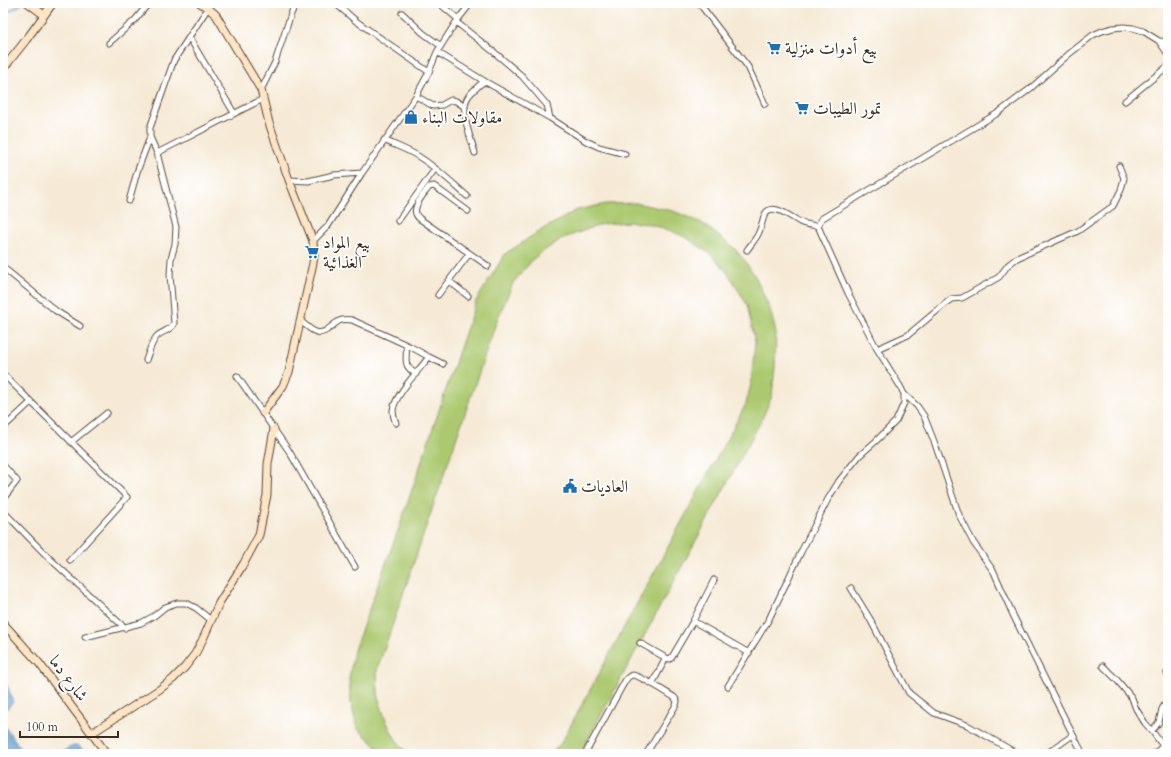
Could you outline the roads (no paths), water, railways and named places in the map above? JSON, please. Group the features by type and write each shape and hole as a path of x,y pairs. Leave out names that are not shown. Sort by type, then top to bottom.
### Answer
{"street":[{"path":"28,3 44,15"},
{"path":"3,69 53,3"},
{"path":"109,43 135,20 149,3"},
{"path":"200,3 216,15 261,90 269,123 313,241 313,263 286,379 279,392 263,413"},
{"path":"261,90 275,62 296,3"},
{"path":"335,3 356,21 429,72"},
{"path":"439,3 457,21 522,76 547,105 550,118"},
{"path":"313,241 328,226 384,140 416,96 429,72 437,52 457,21 471,3"},
{"path":"699,3 748,67 765,104"},
{"path":"130,201 139,166 150,137 150,128 165,87 170,68 208,8"},
{"path":"402,13 423,33 442,46"},
{"path":"1083,754 1014,617 994,572 972,542 959,515 924,416 917,406 904,394 877,349 848,293 818,226 819,222 824,217 998,113 1069,54 1093,35 1102,30 1123,27 1143,31 1159,41 1168,54"},
{"path":"189,37 234,113"},
{"path":"1159,41 1168,42"},
{"path":"437,52 484,81 550,118 586,141 605,149 625,154"},
{"path":"1125,101 1168,66"},
{"path":"475,153 467,126 465,107 468,97 484,81"},
{"path":"416,96 433,106 442,105 451,100 456,101 465,107"},
{"path":"157,153 263,99"},
{"path":"146,360 158,334 171,328 174,323 170,275 176,227 157,153 150,137"},
{"path":"384,140 416,155 436,169 467,196"},
{"path":"877,349 908,335 951,299 965,296 999,277 1008,265 1017,258 1078,230 1113,206 1124,178 1119,166"},
{"path":"398,221 436,169"},
{"path":"289,180 308,181 334,175 362,173"},
{"path":"468,211 431,186 415,209 417,217 488,266"},
{"path":"747,250 759,234 763,218 768,210 772,209 782,212 801,222 818,226"},
{"path":"438,295 469,254"},
{"path":"3,266 56,311 80,326"},
{"path":"449,281 468,296"},
{"path":"300,321 316,332 320,333 324,332 340,320 352,320 443,364"},
{"path":"406,345 406,363 410,370 416,374"},
{"path":"396,423 393,416 394,408 402,392 429,357"},
{"path":"3,374 128,497 70,560"},
{"path":"237,376 289,451 355,567"},
{"path":"728,686 769,619 828,499 839,481 859,456 896,421 904,403 904,394"},
{"path":"3,428 31,402"},
{"path":"71,442 106,413"},
{"path":"92,733 160,689 185,667 195,654 219,603 244,563 259,535 267,495 268,464 274,429"},
{"path":"3,465 17,481 3,499"},
{"path":"3,511 47,556 125,628"},
{"path":"640,643 668,659 672,657 714,580"},
{"path":"851,588 870,619 909,693 934,713 967,725 1018,754"},
{"path":"85,638 141,623 154,616 165,607 177,603 186,604 196,608 211,620"},
{"path":"693,621 749,653"},
{"name":"شارع دما","path":"3,623 40,663 107,754"},
{"path":"652,684 666,658"},
{"path":"1103,666 1132,698 1136,709 1145,723 1163,746"},
{"path":"585,754 627,678 633,675 674,697 677,703 646,754"},
{"path":"1152,731 1159,722 1162,709 1168,699"},
{"path":"1046,754 1073,735"},
{"path":"1154,754 1168,742"}],"water":[{"path":"3,682 8,687 13,702 5,711 3,709"},
{"path":"3,724 25,754 3,754"},
{"path":"79,746 86,754 59,754 68,748"}],"waterway":[{"path":"3,15 23,3"}],"place":[{"name":"بيع أدوات منزلية","path":"774,48"},
{"name":"تمور الطيبات","path":"802,108"},
{"name":"مقاولات البناء","path":"411,117"},
{"name":"بيع المواد الغذائية","path":"312,252"},
{"name":"العاديات","path":"570,486"}]}
